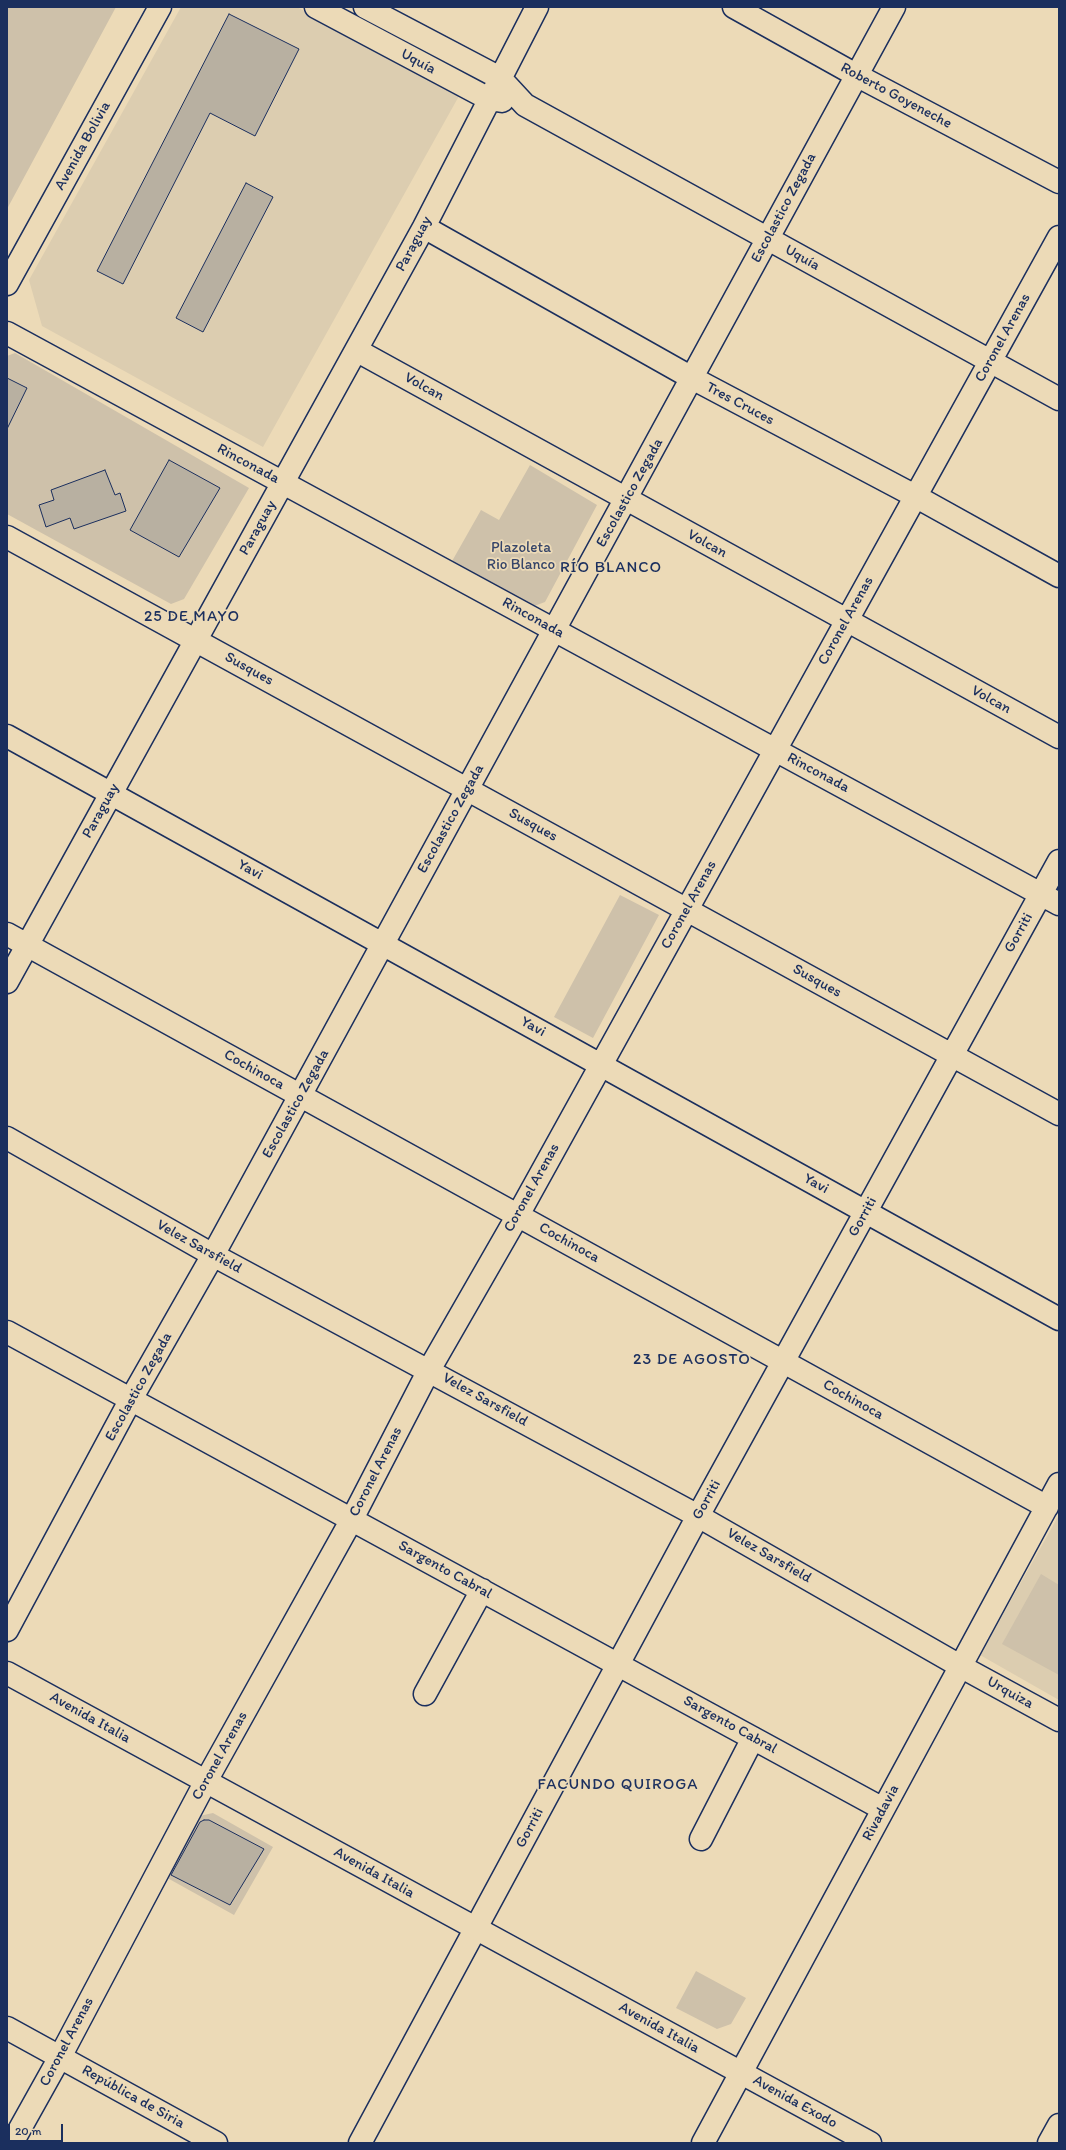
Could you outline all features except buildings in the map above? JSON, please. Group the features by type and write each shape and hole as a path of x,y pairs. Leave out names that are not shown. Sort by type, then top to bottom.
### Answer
{"street":[{"name":"Avenida Bolivia","path":"7,284 160,7"},
{"name":"Uquía","path":"316,7 488,99 525,105"},
{"name":"Uquía","path":"365,7 500,78 525,105 1059,399"},
{"name":"Paraguay","path":"7,982 424,227 488,99 537,7"},
{"name":"Roberto Goyeneche","path":"734,7 856,75 1059,182"},
{"name":"Escolastico Zegada","path":"7,1630 130,1399 213,1255 894,7"},
{"name":"Tres Cruces","path":"424,227 692,378 915,496 1059,576"},
{"name":"Coronel Arenas","path":"12,2143 60,2057 206,1781 352,1519 429,1370 518,1215 1059,237"},
{"name":"Rinconada","path":"7,333 1050,899"},
{"name":"Volcan","path":"356,350 1059,737"},
{"name":"Susques","path":"7,536 1059,1114"},
{"name":"Yavi","path":"7,736 1059,1319"},
{"name":"Gorriti","path":"360,2143 698,1516 952,1055 1050,899 1059,860"},
{"name":"Cochinoca","path":"7,934 1047,1507"},
{"name":"Velez Sarsfield","path":"7,1138 213,1255 698,1516 960,1666"},
{"name":"Sargento Cabral","path":"7,1332 884,1809"},
{"name":"Rivadavia","path":"703,2143 1059,1484"},
{"path":"425,1694 482,1590"},
{"name":"Urquiza","path":"960,1666 1059,1720"},
{"name":"Avenida Italia","path":"7,1673 741,2073"},
{"path":"701,1839 753,1738"},
{"name":"República de Siria","path":"7,2028 216,2143"},
{"name":"Avenida Exodo","path":"741,2073 870,2143"},
{"path":"1050,2143 1059,2126"}],"shaded area":[{"path":"181,7 297,7 459,96 263,447 42,326 29,280"},
{"path":"1059,1515 1059,1700 980,1655"}],"green space":[{"path":"7,7 116,7 7,209"},
{"path":"15,353 249,488 184,599 171,604 7,514 7,356"},
{"name":"Plazoleta Rio Blanco","path":"530,465 597,505 545,602 526,609 451,563 481,510 499,520"},
{"path":"620,895 659,915 593,1038 554,1017"},
{"path":"1041,1574 1059,1585 1059,1675 1002,1644"},
{"path":"213,1813 273,1847 234,1915 162,1875 195,1817"},
{"path":"696,1971 746,1998 731,2024 717,2029 676,2008"}],"district":[{"name":"RÍO BLANCO","path":"611,568"},
{"name":"25 DE MAYO","path":"192,617"},
{"name":"23 DE AGOSTO","path":"692,1360"},
{"name":"FACUNDO QUIROGA","path":"618,1785"}]}
